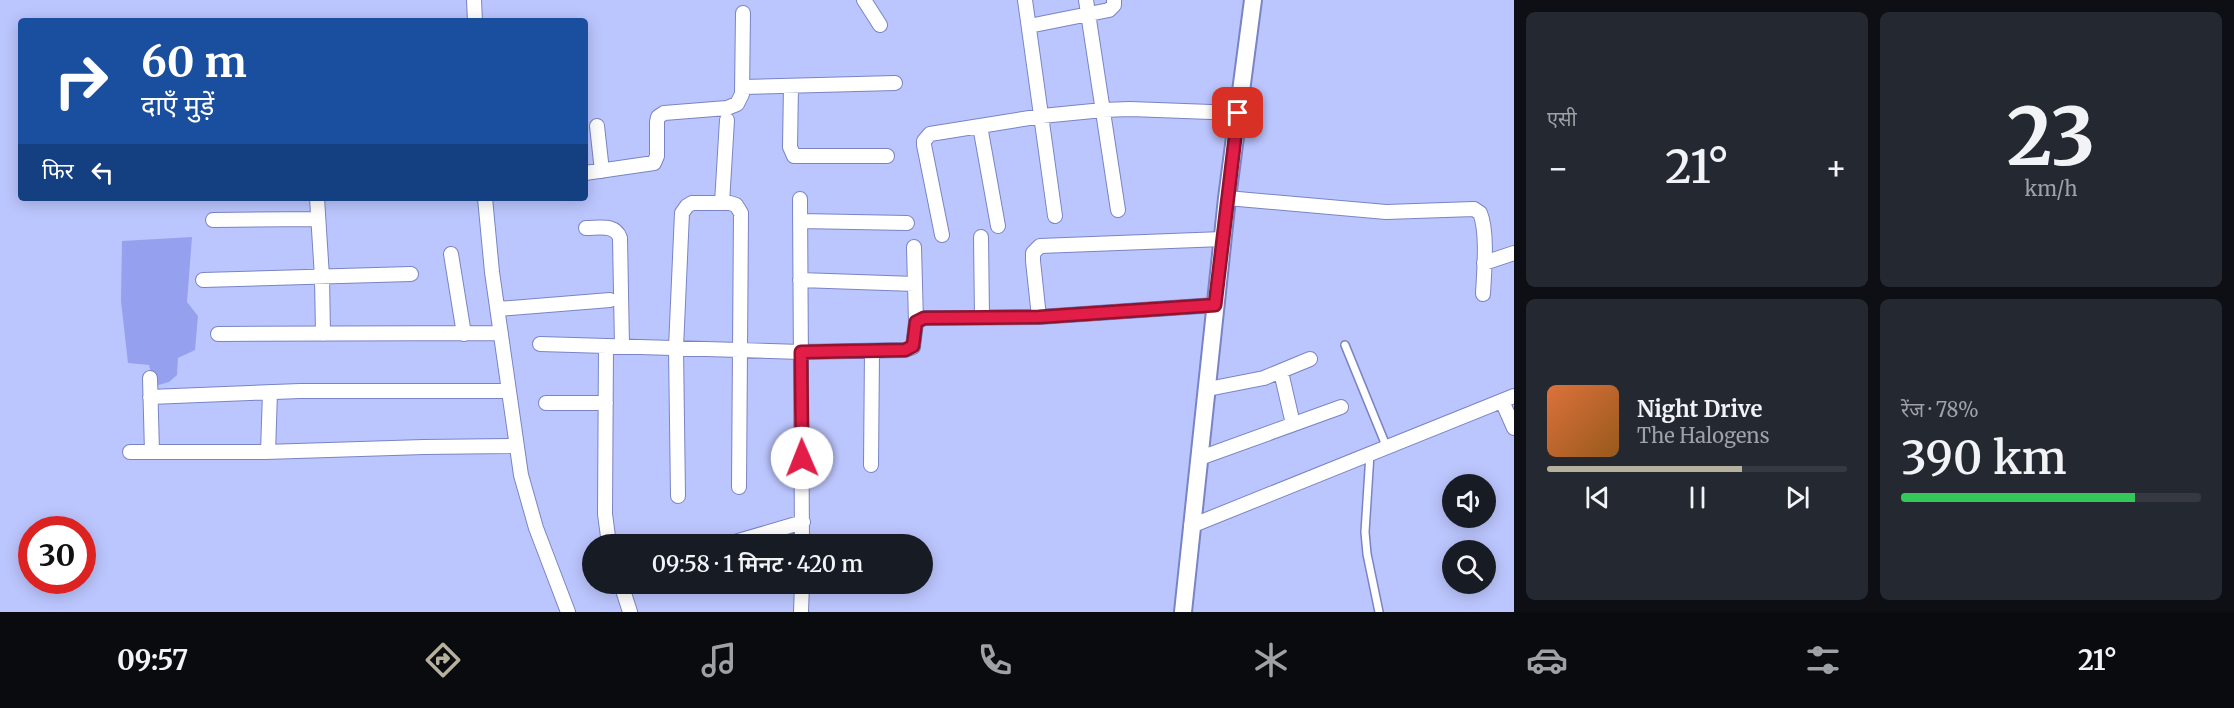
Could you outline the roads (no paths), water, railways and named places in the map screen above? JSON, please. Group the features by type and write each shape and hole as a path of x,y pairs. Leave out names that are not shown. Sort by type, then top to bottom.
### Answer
{"street":[{"path":"474,0 474,18"},
{"path":"864,0 880,25"},
{"path":"1025,0 1055,216"},
{"path":"1086,0 1118,210"},
{"path":"1029,26 1109,10 1114,5 1113,0"},
{"path":"1183,612 1227,198 1253,0"},
{"path":"588,173 654,164 657,156 657,122 661,115 668,112 732,106 741,100 743,13"},
{"path":"742,87 895,83"},
{"path":"791,86 790,147 794,156 887,156"},
{"path":"942,235 924,141 930,134 1042,116 1103,110 1238,113"},
{"path":"722,203 727,120"},
{"path":"597,126 602,171"},
{"path":"980,126 998,226"},
{"path":"1227,198 1386,212 1474,209 1480,213 1482,220 1483,294"},
{"path":"800,199 802,534"},
{"path":"316,201 322,277 323,334"},
{"path":"485,201 516,446 528,503 568,612"},
{"path":"678,496 676,348 682,213 692,203 736,205 741,213 740,487"},
{"path":"213,220 318,219"},
{"path":"800,221 908,223"},
{"path":"586,228 613,228 620,238 622,346"},
{"path":"981,237 982,317"},
{"path":"1039,317 1033,253 1041,246 1223,239"},
{"path":"540,344 801,352 910,349 915,342 916,322 914,247"},
{"path":"1484,263 1514,253"},
{"path":"452,254 464,334"},
{"path":"203,280 411,274"},
{"path":"800,280 915,284"},
{"path":"498,309 610,300"},
{"path":"916,322 924,318 1039,317 1215,305"},
{"path":"218,334 501,333"},
{"path":"606,346 605,514 608,534"},
{"path":"871,465 872,351"},
{"path":"1208,389 1264,378 1310,359"},
{"path":"1281,372 1293,424"},
{"path":"150,378 152,452"},
{"path":"150,397 270,392 508,391"},
{"path":"268,452 270,392"},
{"path":"1191,526 1508,398 1514,428"},
{"path":"546,403 606,403"},
{"path":"1200,458 1341,407"},
{"path":"130,452 268,452 516,446"},
{"path":"762,534 803,522"},
{"path":"624,594 630,612"},
{"path":"801,612 802,594"}],"lane":[{"path":"1345,345 1387,448"},
{"path":"1370,454 1365,532 1367,554 1380,612"}],"water":[{"path":"192,237 187,302 198,316 195,350 178,358 177,375 169,382 155,386 149,365 128,363 121,301 122,241"}]}
